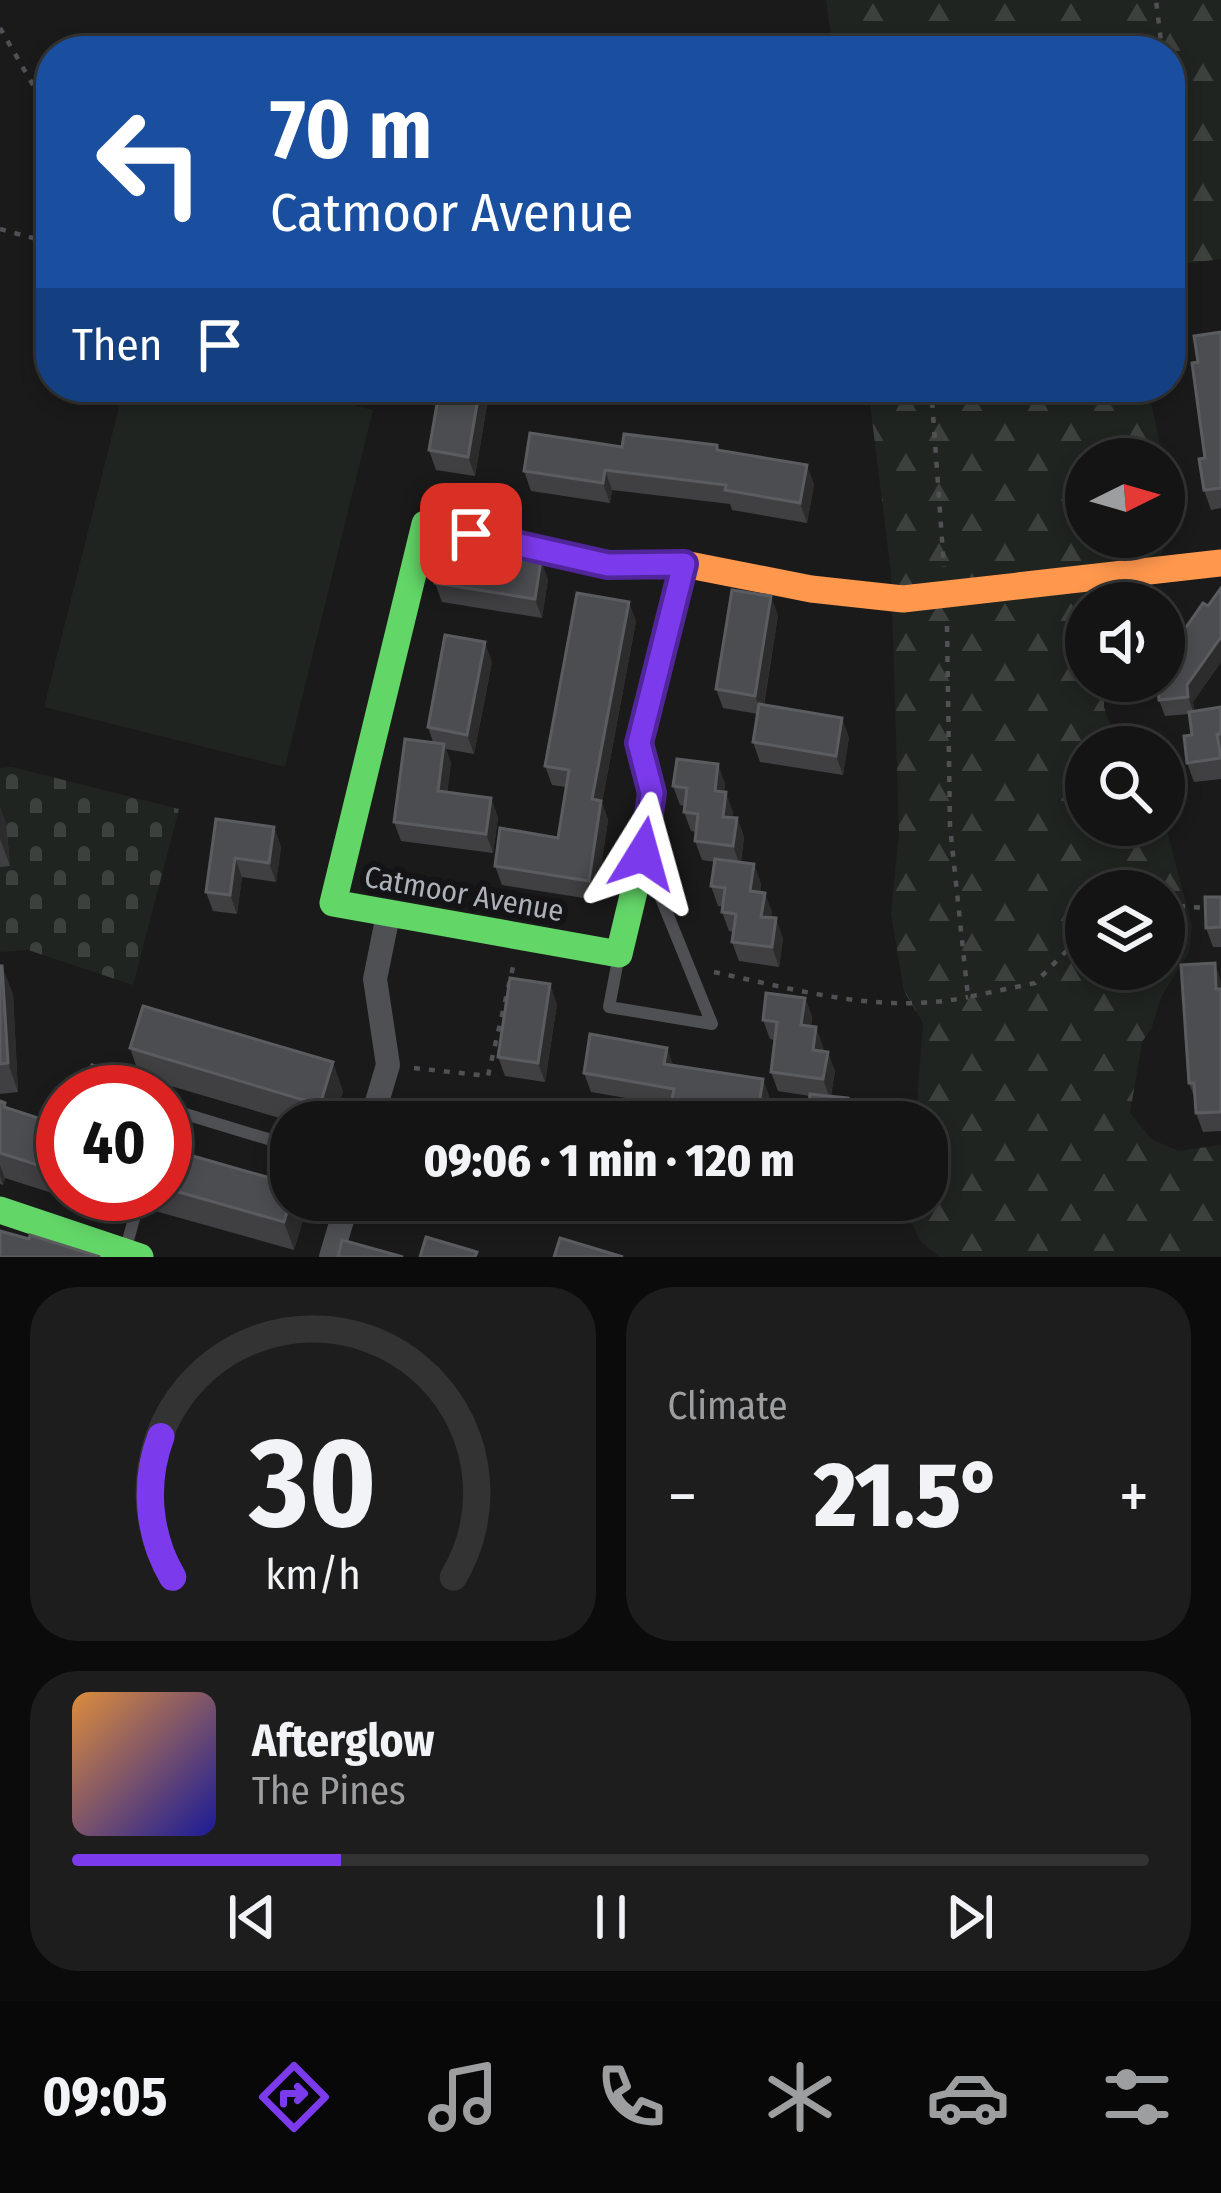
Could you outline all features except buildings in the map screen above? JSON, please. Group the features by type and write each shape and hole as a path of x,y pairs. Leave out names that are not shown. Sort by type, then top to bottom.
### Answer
{"street":[{"name":"Catmoor Avenue","path":"619,954 333,903 425,524 608,565 684,564 811,589 903,599 1221,563"},
{"path":"619,954 652,793 639,743 684,564"},
{"path":"377,1101 388,1065 375,979 388,915"},
{"path":"0,1210 132,1255"},
{"path":"331,1257 342,1221"}],"lane":[{"path":"619,954 609,1006 712,1024 643,854"},
{"path":"192,1115 270,1139"},
{"path":"132,1255 137,1221"}],"path":[{"path":"1156,0 1159,36"},
{"path":"0,28 36,90"},
{"path":"0,229 36,239"},
{"path":"930,402 946,594 950,826 968,997"},
{"path":"1185,906 1221,907"},
{"path":"388,1065 488,1076 520,938"},
{"path":"689,968 842,1001 931,1004 1035,983 1065,952"}],"green space":[{"path":"826,0 1221,0 1221,259 1185,264 1185,36 831,36"},
{"path":"120,402 340,402 373,410 285,767 44,707"},
{"path":"870,402 1151,402 1158,438 1065,438 1065,558 1160,558 1126,582 1065,582 1065,702 1104,702 1110,726 1065,726 1065,846 1171,846 1177,870 1065,870 1065,990 1165,990 1142,1042 1130,1113 1151,1139 1178,1151 1221,1145 1221,1257 940,1257 921,1242 910,1221 948,1221 948,1101 917,1101 923,1023 904,991 891,914 899,832 891,573"},
{"path":"12,767 179,809 133,985 28,950 0,952 0,768"},
{"path":"1185,899 1192,926 1185,958"}],"traffic: fast":[{"path":"554,553 425,524 333,903 619,954 652,793 639,743 684,564"},
{"path":"0,1210 140,1257"}],"traffic: slow":[{"path":"554,553 607,565 684,564 811,589 903,599 1221,563"}],"route":[{"path":"471,534 608,565 684,564 639,743 652,793 643,854"}]}
